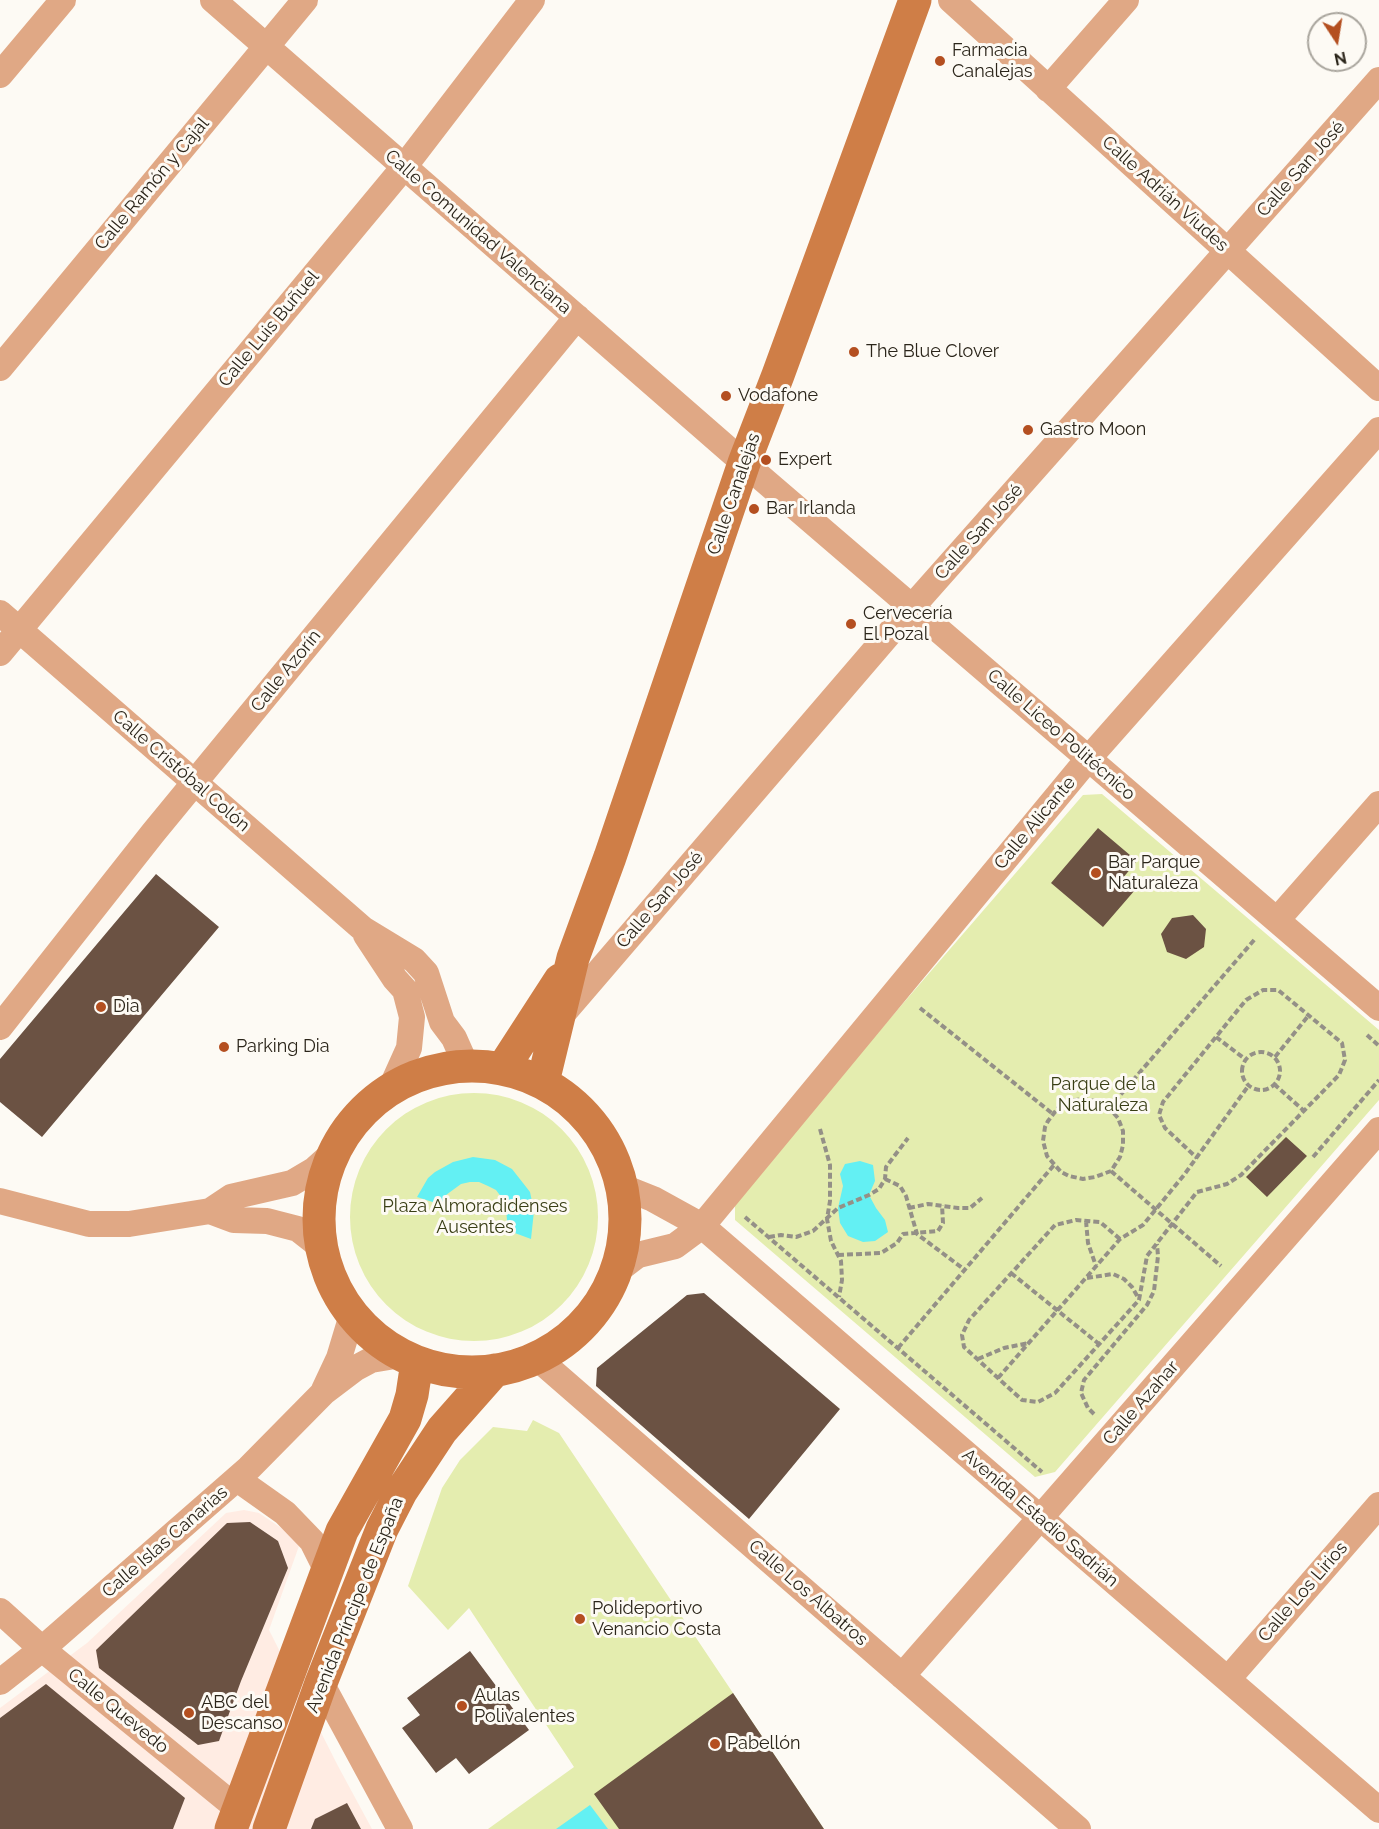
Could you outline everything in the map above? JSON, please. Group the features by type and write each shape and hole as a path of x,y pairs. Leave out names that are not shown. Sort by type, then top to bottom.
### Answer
{"main road":[{"name":"Calle Canalejas","path":"543,1082 573,958 610,857 744,463 915,0"},
{"name":"Calle Canalejas","path":"503,1068 573,958"},
{"path":"466,1065 503,1068 543,1082 580,1108 608,1145 623,1187 626,1230 617,1271 604,1298 586,1322 563,1342 537,1358 495,1370 455,1371 409,1358 383,1344 352,1315 327,1271 321,1246 318,1215 322,1183 333,1153 357,1117 391,1088 427,1072 466,1065"},
{"name":"Avenida Príncipe de España","path":"235,1819 342,1531 405,1419 412,1395 409,1358"},
{"name":"Avenida Príncipe de España","path":"269,1829 321,1683 382,1529 401,1492 442,1430 495,1370"}],"street":[{"path":"0,75 63,0"},
{"name":"Calle Comunidad Valenciana","path":"213,0 744,463"},
{"name":"Calle Ramón y Cajal","path":"0,368 304,0"},
{"name":"Calle Luis Buñuel","path":"0,652 404,167 532,0"},
{"name":"Calle Adrián Viudes","path":"951,0 1379,388"},
{"path":"1048,89 1126,0"},
{"name":"Calle San José","path":"560,1017 912,607 1379,80"},
{"name":"Calle Azorín","path":"0,1028 195,783 577,318"},
{"name":"Calle Alicante","path":"702,1226 1088,759 1379,430"},
{"name":"Calle Liceo Politécnico","path":"744,463 1379,1008"},
{"name":"Calle Cristóbal Colón","path":"0,613 363,929 414,960 426,973 442,1022 454,1038 466,1065"},
{"path":"1277,920 1379,804"},
{"name":"Calle Cristóbal Colón","path":"363,929 394,979 405,990 412,1017 409,1048 391,1088"},
{"name":"Calle Azahar","path":"902,1676 1379,1130"},
{"path":"0,1201 89,1224 129,1224 210,1211 231,1197 292,1183 314,1170 333,1153"},
{"name":"Avenida Estadio Sadrián","path":"623,1187 653,1198 702,1226 1379,1810"},
{"path":"210,1211 234,1220 267,1221 298,1229 321,1246"},
{"path":"617,1271 638,1255 675,1246 702,1226"},
{"name":"Calle Islas Canarias","path":"323,1393 339,1358 352,1315"},
{"name":"Calle Islas Canarias","path":"0,1682 42,1649 237,1479 323,1393 356,1368 371,1360 409,1358"},
{"name":"Calle Los Albatros","path":"537,1358 1078,1829"},
{"path":"237,1479 285,1513 312,1541 327,1571"},
{"name":"Calle Los Lirios","path":"1228,1679 1379,1505"},
{"name":"Calle Quevedo","path":"0,1611 235,1819"},
{"path":"321,1683 400,1829"}],"path":[{"path":"1109,1108 1255,938 1264,946"},
{"path":"1120,1239 1100,1222 1076,1220 1055,1225 969,1320 962,1335 964,1347 1022,1400 1038,1402 1055,1393 1139,1300 1147,1256 1197,1192 1227,1184 1242,1175 1339,1075 1345,1060 1342,1043 1278,990 1263,990 1246,1000 1163,1102 1159,1115 1165,1128 1197,1158"},
{"path":"917,1005 1053,1114"},
{"path":"1275,1057 1309,1015"},
{"path":"1361,1030 1379,1046"},
{"path":"1216,1037 1245,1059"},
{"path":"1256,1052 1275,1057 1280,1070 1278,1079 1268,1088 1255,1089 1249,1085 1242,1073 1245,1059 1256,1052"},
{"path":"1311,1160 1379,1080"},
{"path":"1274,1084 1304,1111"},
{"path":"998,1377 1120,1239 1143,1225 1197,1158 1249,1085"},
{"path":"1082,1099 1096,1101 1109,1108 1118,1119 1123,1131 1123,1145 1111,1171 1083,1179 1069,1176 1054,1166 1047,1156 1043,1141 1045,1127 1053,1114 1070,1101 1082,1099"},
{"path":"818,1121 830,1165 830,1201 827,1219 831,1241 841,1261 842,1280 839,1297"},
{"path":"769,1237 781,1235 796,1237 813,1231 838,1208 879,1189 885,1179 886,1167 908,1138"},
{"path":"898,1348 1054,1166"},
{"path":"1111,1171 1221,1266 1228,1257"},
{"path":"885,1179 900,1186 906,1196 917,1234 965,1270"},
{"path":"909,1208 928,1204 970,1208 982,1198"},
{"path":"838,1255 881,1253 897,1243 903,1234 939,1232 943,1222 942,1205"},
{"path":"740,1212 1044,1474"},
{"path":"1086,1221 1088,1243 1096,1267"},
{"path":"1115,1432 1088,1407 1081,1393 1084,1380 1147,1305 1154,1291 1158,1256 1157,1243"},
{"path":"1011,1273 1099,1344"},
{"path":"1087,1278 1113,1274 1124,1279 1132,1287 1139,1300"},
{"path":"978,1359 1004,1348 1029,1343"},
{"path":"1088,1423 1095,1415"}],"shaded area":[{"path":"244,1510 259,1513 287,1532 299,1546 269,1630 372,1829 0,1829 0,1708 87,1643 226,1513"}],"green space":[{"name":"Parque de la Naturaleza","path":"1102,794 1379,1030 1379,1100 1055,1472 1035,1477 735,1220 735,1198 1083,795"},
{"name":"Plaza Almoradidenses Ausentes","path":"462,1093 486,1093 521,1102 543,1114 562,1129 577,1148 589,1170 596,1193 598,1217 596,1241 589,1264 577,1286 562,1305 543,1320 510,1336 486,1341 462,1341 427,1332 395,1313 378,1296 355,1253 350,1229 350,1205 359,1170 378,1138 395,1121 438,1098"},
{"name":"Polideportivo Venancio Costa","path":"533,1420 559,1433 824,1829 488,1829 574,1767 469,1608 448,1630 408,1586 442,1488 460,1460 493,1427 527,1431"}],"water":[{"path":"473,1157 495,1160 512,1169 530,1192 534,1211 531,1239 504,1229 507,1220 502,1198 496,1190 479,1182 461,1184 446,1195 442,1205 417,1197 428,1178 435,1172 453,1162"},
{"path":"860,1161 873,1165 875,1181 869,1195 885,1220 888,1232 875,1241 863,1242 848,1236 840,1223 838,1208 843,1186 840,1174 845,1164"},
{"path":"590,1805 608,1829 556,1829"}],"building":[{"path":"1098,828 1137,861 1122,879 1135,890 1103,927 1051,883"},
{"path":"156,874 219,927 42,1137 0,1102 0,1059"},
{"path":"1193,915 1206,929 1204,947 1186,959 1167,952 1161,934 1172,918"},
{"path":"1286,1137 1307,1156 1267,1197 1246,1177"},
{"path":"704,1293 840,1409 749,1519 596,1386 597,1368 687,1295"},
{"path":"250,1522 278,1541 288,1568 219,1741 198,1745 99,1668 96,1650 227,1523"},
{"name":"Aulas Polivalentes","path":"470,1651 529,1730 469,1774 456,1758 436,1773 402,1728 420,1715 407,1698"},
{"path":"46,1684 185,1798 173,1829 0,1829 0,1718"},
{"name":"Pabellón","path":"733,1693 824,1829 619,1829 594,1794"},
{"path":"347,1803 361,1829 311,1829 315,1819"}],"place":[{"name":"Farmacia Canalejas","path":"940,61"},
{"name":"The Blue Clover","path":"854,352"},
{"name":"Vodafone","path":"726,396"},
{"name":"Gastro Moon","path":"1028,430"},
{"name":"Expert","path":"766,460"},
{"name":"Bar Irlanda","path":"754,509"},
{"name":"Cervecería El Pozal","path":"851,624"},
{"name":"Bar Parque Naturaleza","path":"1096,873"},
{"name":"Dia","path":"101,1007"},
{"name":"Parking Dia","path":"224,1047"},
{"name":"Polideportivo Venancio Costa","path":"580,1619"},
{"name":"Aulas Polivalentes","path":"462,1706"},
{"name":"ABC del Descanso","path":"189,1713"},
{"name":"Pabellón","path":"715,1744"}]}
